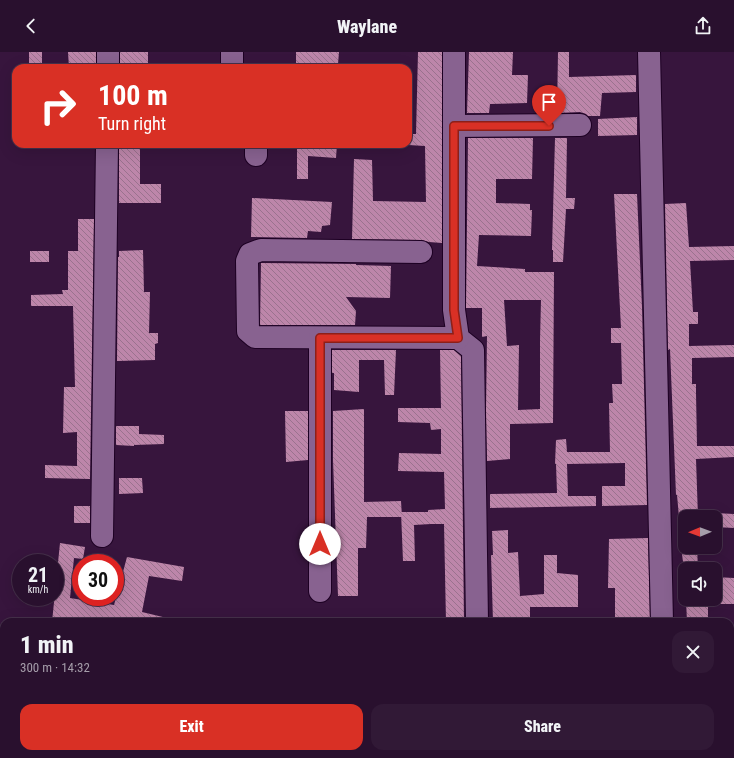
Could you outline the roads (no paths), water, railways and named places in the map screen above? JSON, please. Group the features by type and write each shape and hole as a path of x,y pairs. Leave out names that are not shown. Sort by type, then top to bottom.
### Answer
{"street":[{"path":"108,52 108,64"},
{"path":"232,52 232,64"},
{"path":"454,52 454,310 458,338"},
{"path":"649,52 662,618"},
{"path":"454,126 580,126"},
{"path":"102,536 107,148"},
{"path":"421,252 261,250 250,254 247,262 248,331 255,337 458,338 473,350 477,618"},
{"path":"320,338 320,592"}]}
